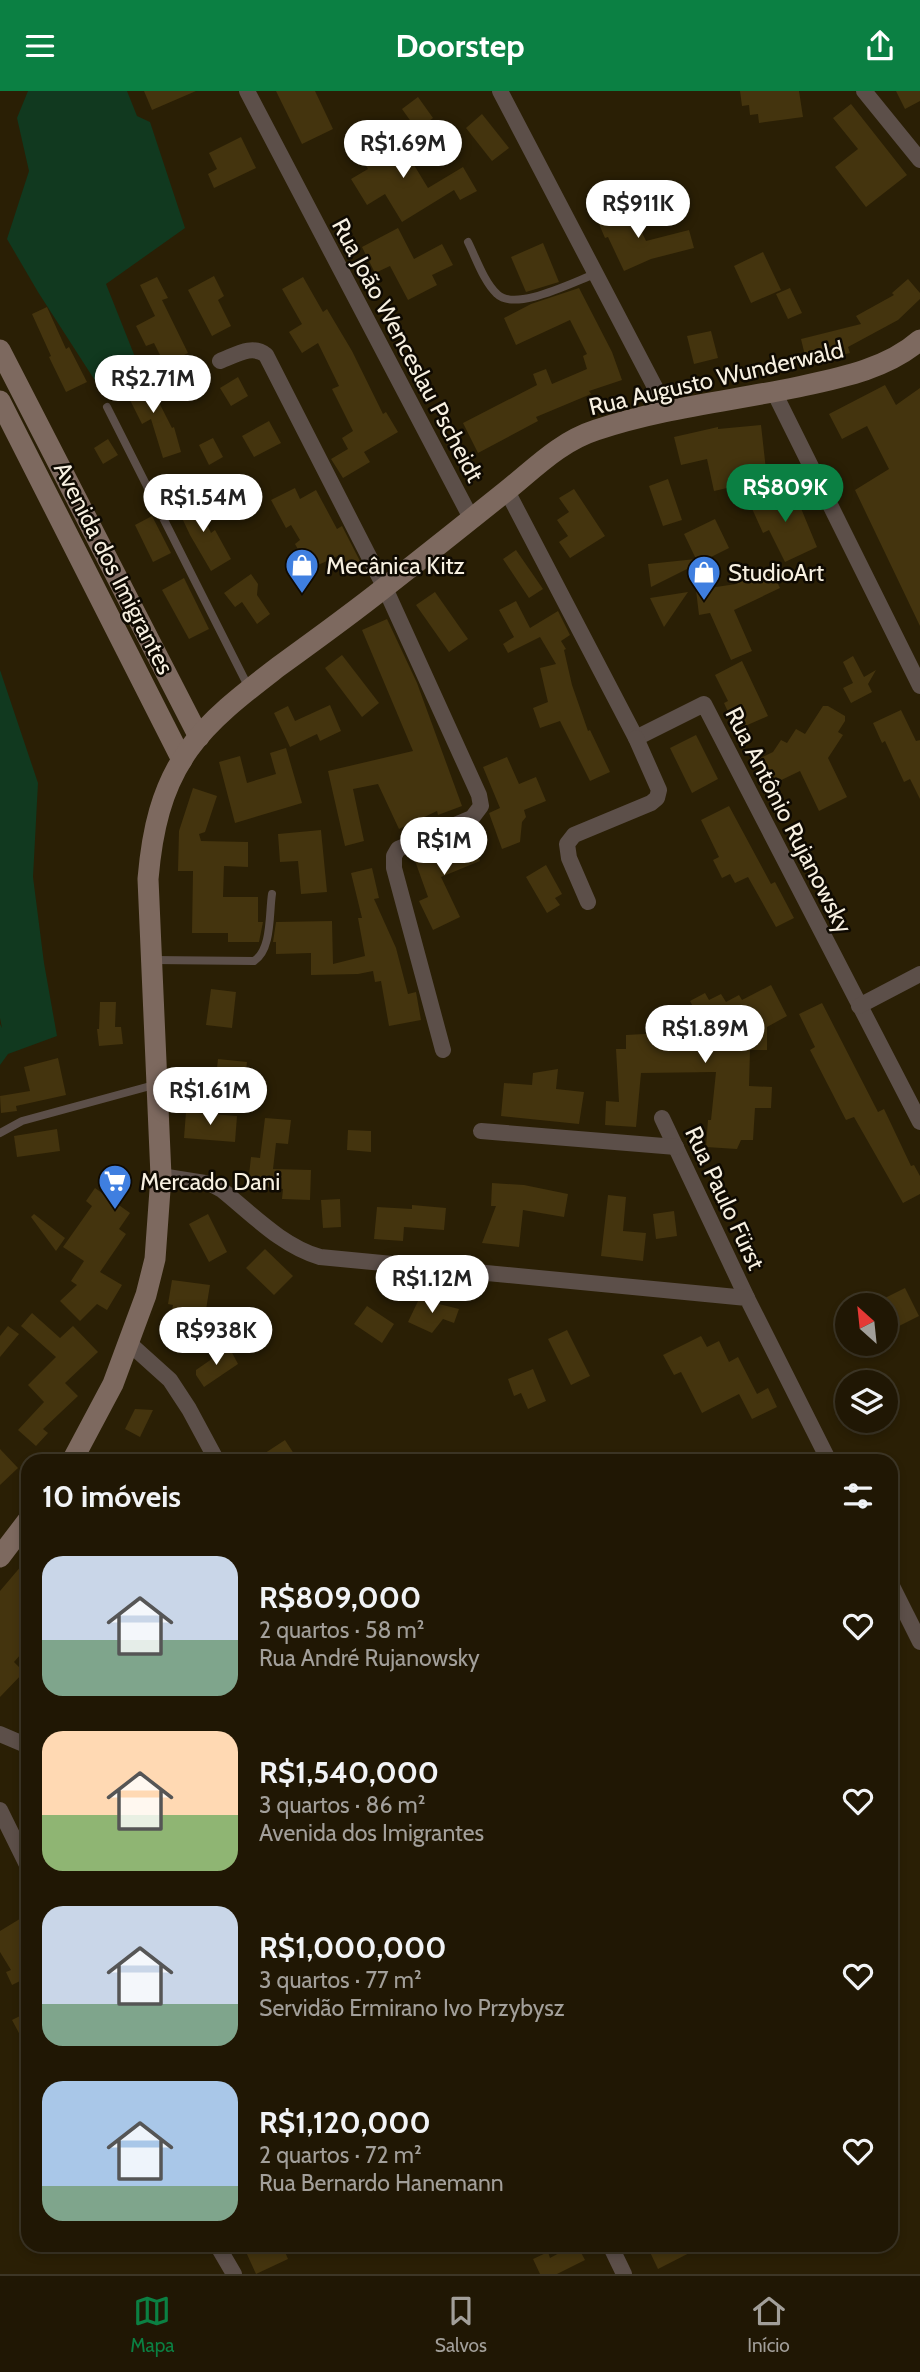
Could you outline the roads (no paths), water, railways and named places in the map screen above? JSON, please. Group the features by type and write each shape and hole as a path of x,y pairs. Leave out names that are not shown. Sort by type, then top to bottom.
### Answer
{"main road":[{"name":"Rua Augusto Wunderwald","path":"76,1454 108,1394 130,1344 155,1259 162,1176 148,879 152,837 162,801 181,759 198,737 250,689 385,588 571,440 623,422 857,373 900,354 920,339"},
{"name":"Avenida dos Imigrantes","path":"3,361 198,737"},
{"name":"Avenida dos Imigrantes","path":"0,401 181,759"},
{"path":"48,495 63,495 69,485"},
{"path":"0,1557 21,1529"}],"street":[{"name":"Rua João Wenceslau Pscheidt","path":"247,91 471,518"},
{"path":"500,91 668,412"},
{"path":"864,91 920,160"},
{"path":"220,361 250,349 258,349 266,355 385,588 479,795 481,806 472,818 398,849 394,856 394,868 443,1050"},
{"path":"774,392 920,686"},
{"path":"506,491 636,737 659,790 657,798 574,835 567,844 569,858 587,902"},
{"name":"Rua Antônio Rujanowsky","path":"636,737 704,704 920,1122"},
{"path":"859,1006 920,974"},
{"name":"Rua Paulo Fürst","path":"662,1118 747,1298 825,1454"},
{"path":"481,1131 676,1147"},
{"path":"162,1176 211,1184 287,1243 320,1257 747,1298"},
{"path":"130,1344 170,1380 212,1454"},
{"path":"898,1598 920,1642"},
{"path":"0,1734 21,1743"},
{"path":"0,1810 21,1853"},
{"path":"222,2252 234,2274"},
{"path":"613,2252 624,2274"}],"lane":[{"path":"468,241 496,294 508,302 522,300 595,274"},
{"path":"107,407 250,689"},
{"path":"150,960 254,961 260,958 265,950 272,894"},
{"path":"0,1133 22,1121 157,1084"}],"place":[{"name":"Mecânica Kitz","path":"302,595"},
{"name":"StudioArt","path":"704,602"},
{"name":"Mercado Dani","path":"115,1211"}]}
